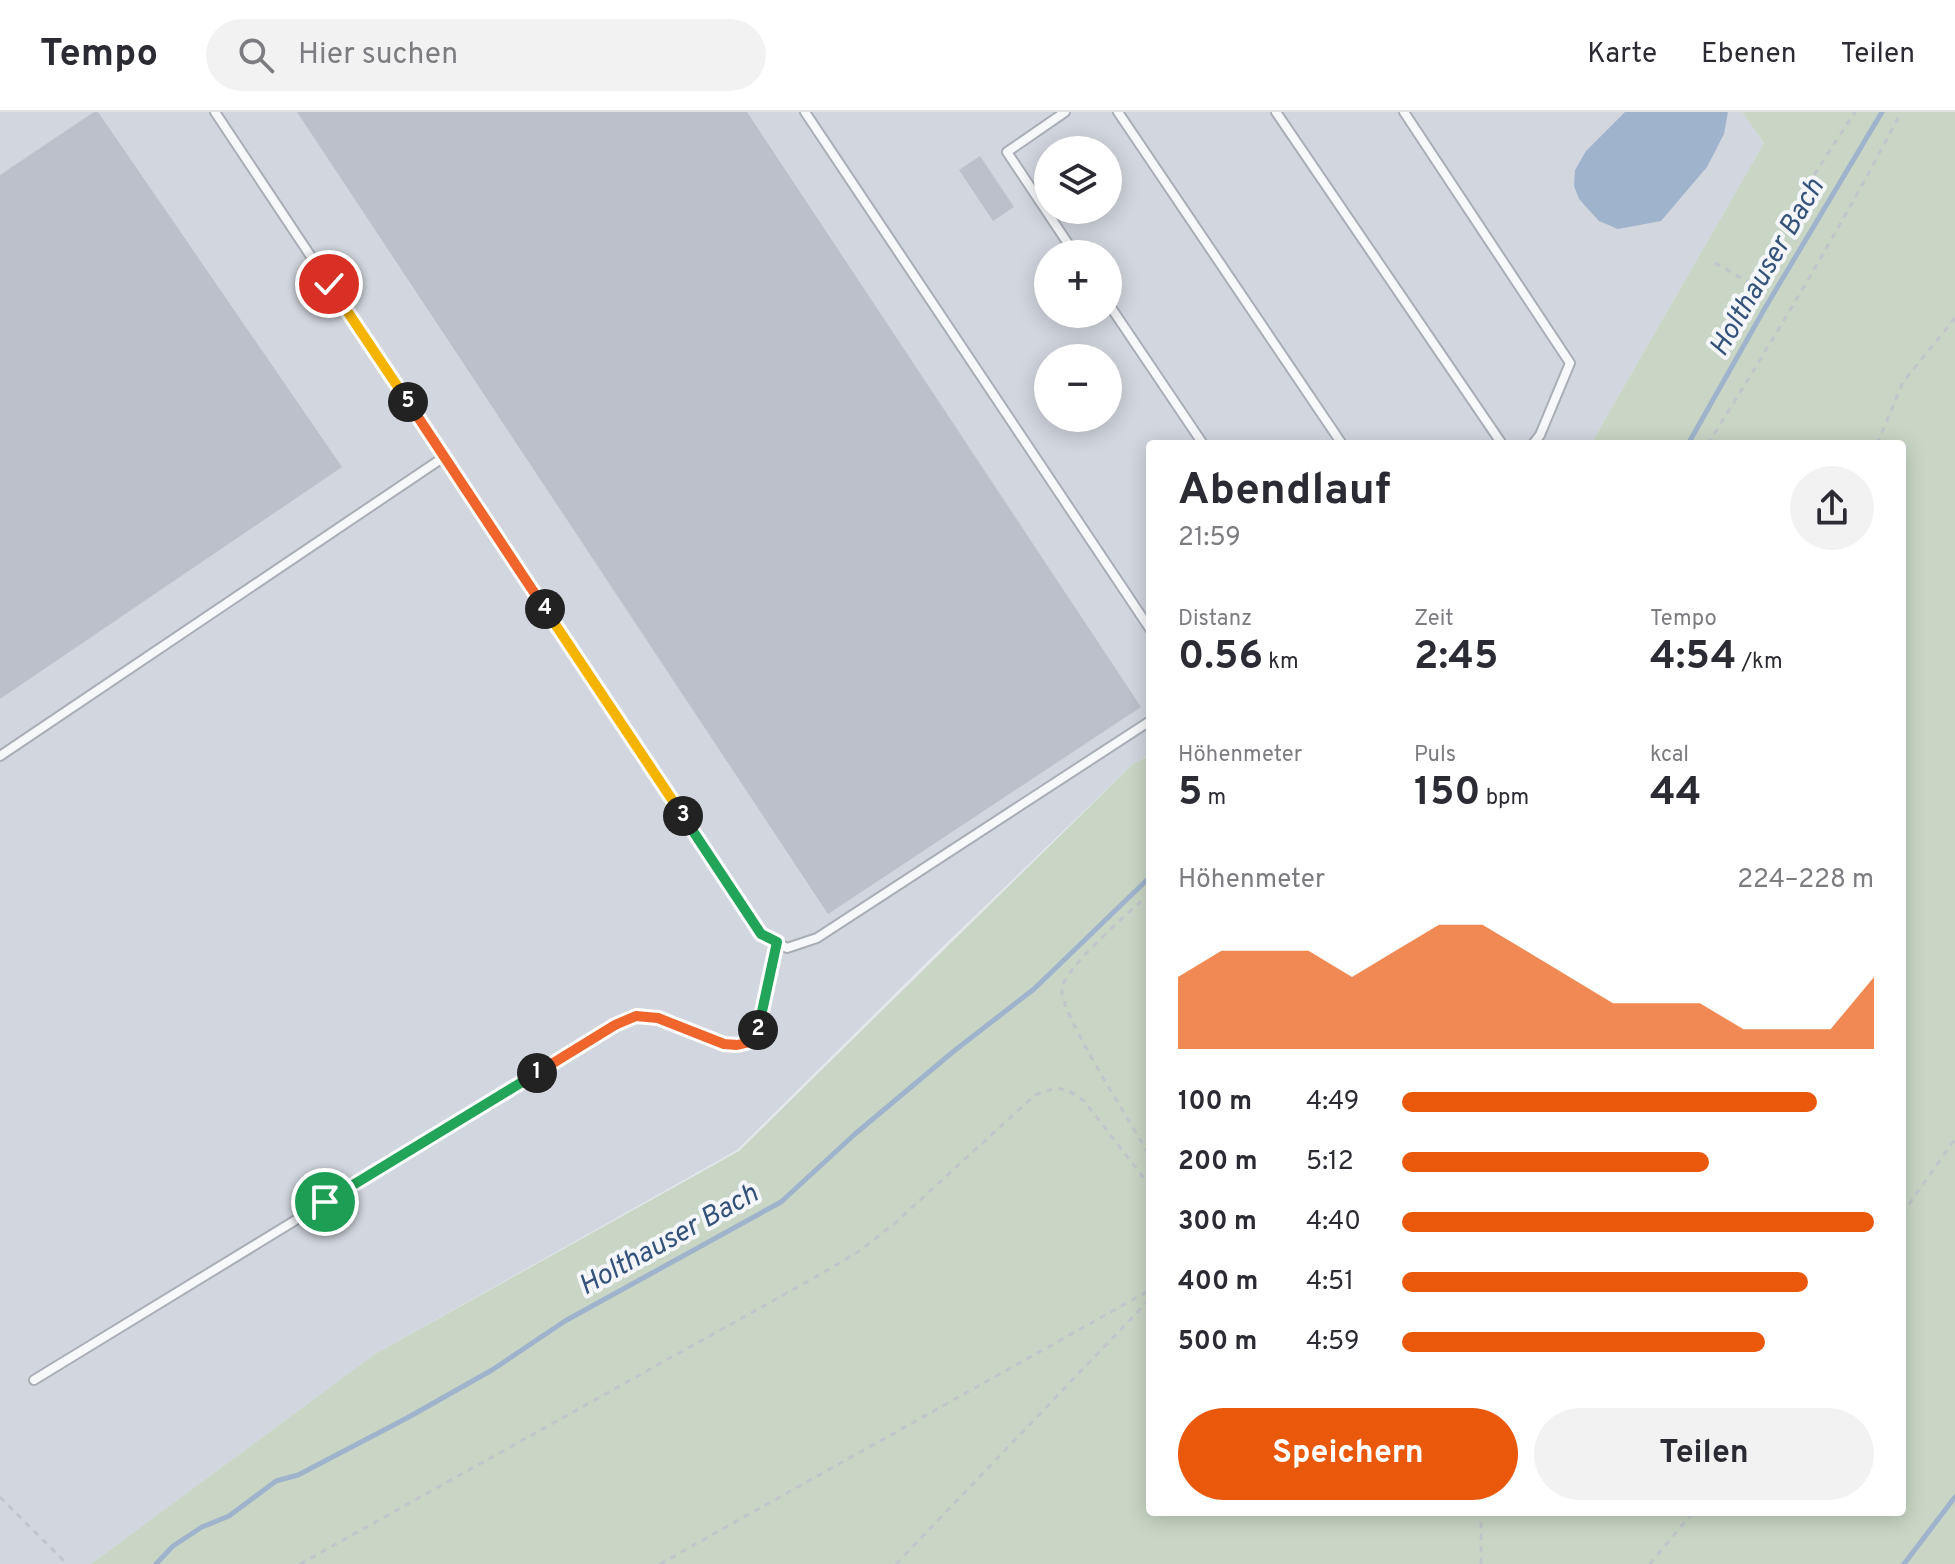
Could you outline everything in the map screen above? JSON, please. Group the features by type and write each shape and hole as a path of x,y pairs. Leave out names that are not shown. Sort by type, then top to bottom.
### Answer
{"lane":[{"path":"215,112 761,934 787,948 817,938 1146,724"},
{"path":"805,112 1146,623"},
{"path":"1065,112 1007,152 1066,240"},
{"path":"1118,112 1339,440"},
{"path":"1276,112 1499,440"},
{"path":"1404,112 1570,363 1536,440"},
{"path":"1122,324 1200,440"},
{"path":"0,756 444,457"},
{"path":"34,1380 615,1025 636,1016 658,1018 724,1044 750,1042 758,1031 777,942"}],"path":[{"path":"1715,263 1752,284 1810,181 1855,112"},
{"path":"1711,440 1776,336 1858,195 1901,112"},
{"path":"1879,440 1903,382 1955,318"},
{"path":"1146,897 1075,966 1062,986 1063,1000 1082,1039 1146,1151"},
{"path":"300,1564 861,1250 894,1224 1035,1095 1053,1088 1071,1091 1084,1101 1146,1181"},
{"path":"1906,1208 1955,1139"},
{"path":"660,1564 1146,1292"},
{"path":"896,1564 1146,1303"},
{"path":"0,1497 67,1564"},
{"path":"1481,1516 1481,1564"},
{"path":"1650,1564 1690,1516"}],"shaded area":[{"path":"0,112 1742,112 1764,143 1593,440 1146,440 1146,756 1133,764 933,956 737,1150 375,1354 91,1564 0,1564"}],"green space":[{"path":"1742,112 1955,112 1955,1564 91,1564 375,1354 739,1151 1133,764 1146,757 1146,1516 1906,1516 1906,440 1593,440 1764,143"}],"water":[{"path":"1625,112 1728,112 1724,134 1707,167 1661,221 1618,229 1599,221 1579,199 1574,186 1575,170 1586,151"}],"building":[{"path":"98,112 342,467 0,699 0,175"},
{"path":"297,112 747,112 1141,707 828,914"},
{"path":"980,156 1014,207 993,221 959,170"}],"waterway":[{"name":"Holthauser Bach","path":"1690,440 1882,112"},
{"name":"Holthauser Bach","path":"156,1564 173,1546 202,1527 229,1516 276,1481 298,1475 407,1418 492,1370 565,1321 781,1202 855,1134 1034,989 1146,881"},
{"path":"1904,1564 1955,1497"}],"route":[{"path":"325,1202 615,1025 636,1016 658,1018 724,1044 750,1042 758,1031 777,942 761,934 329,284"}]}
